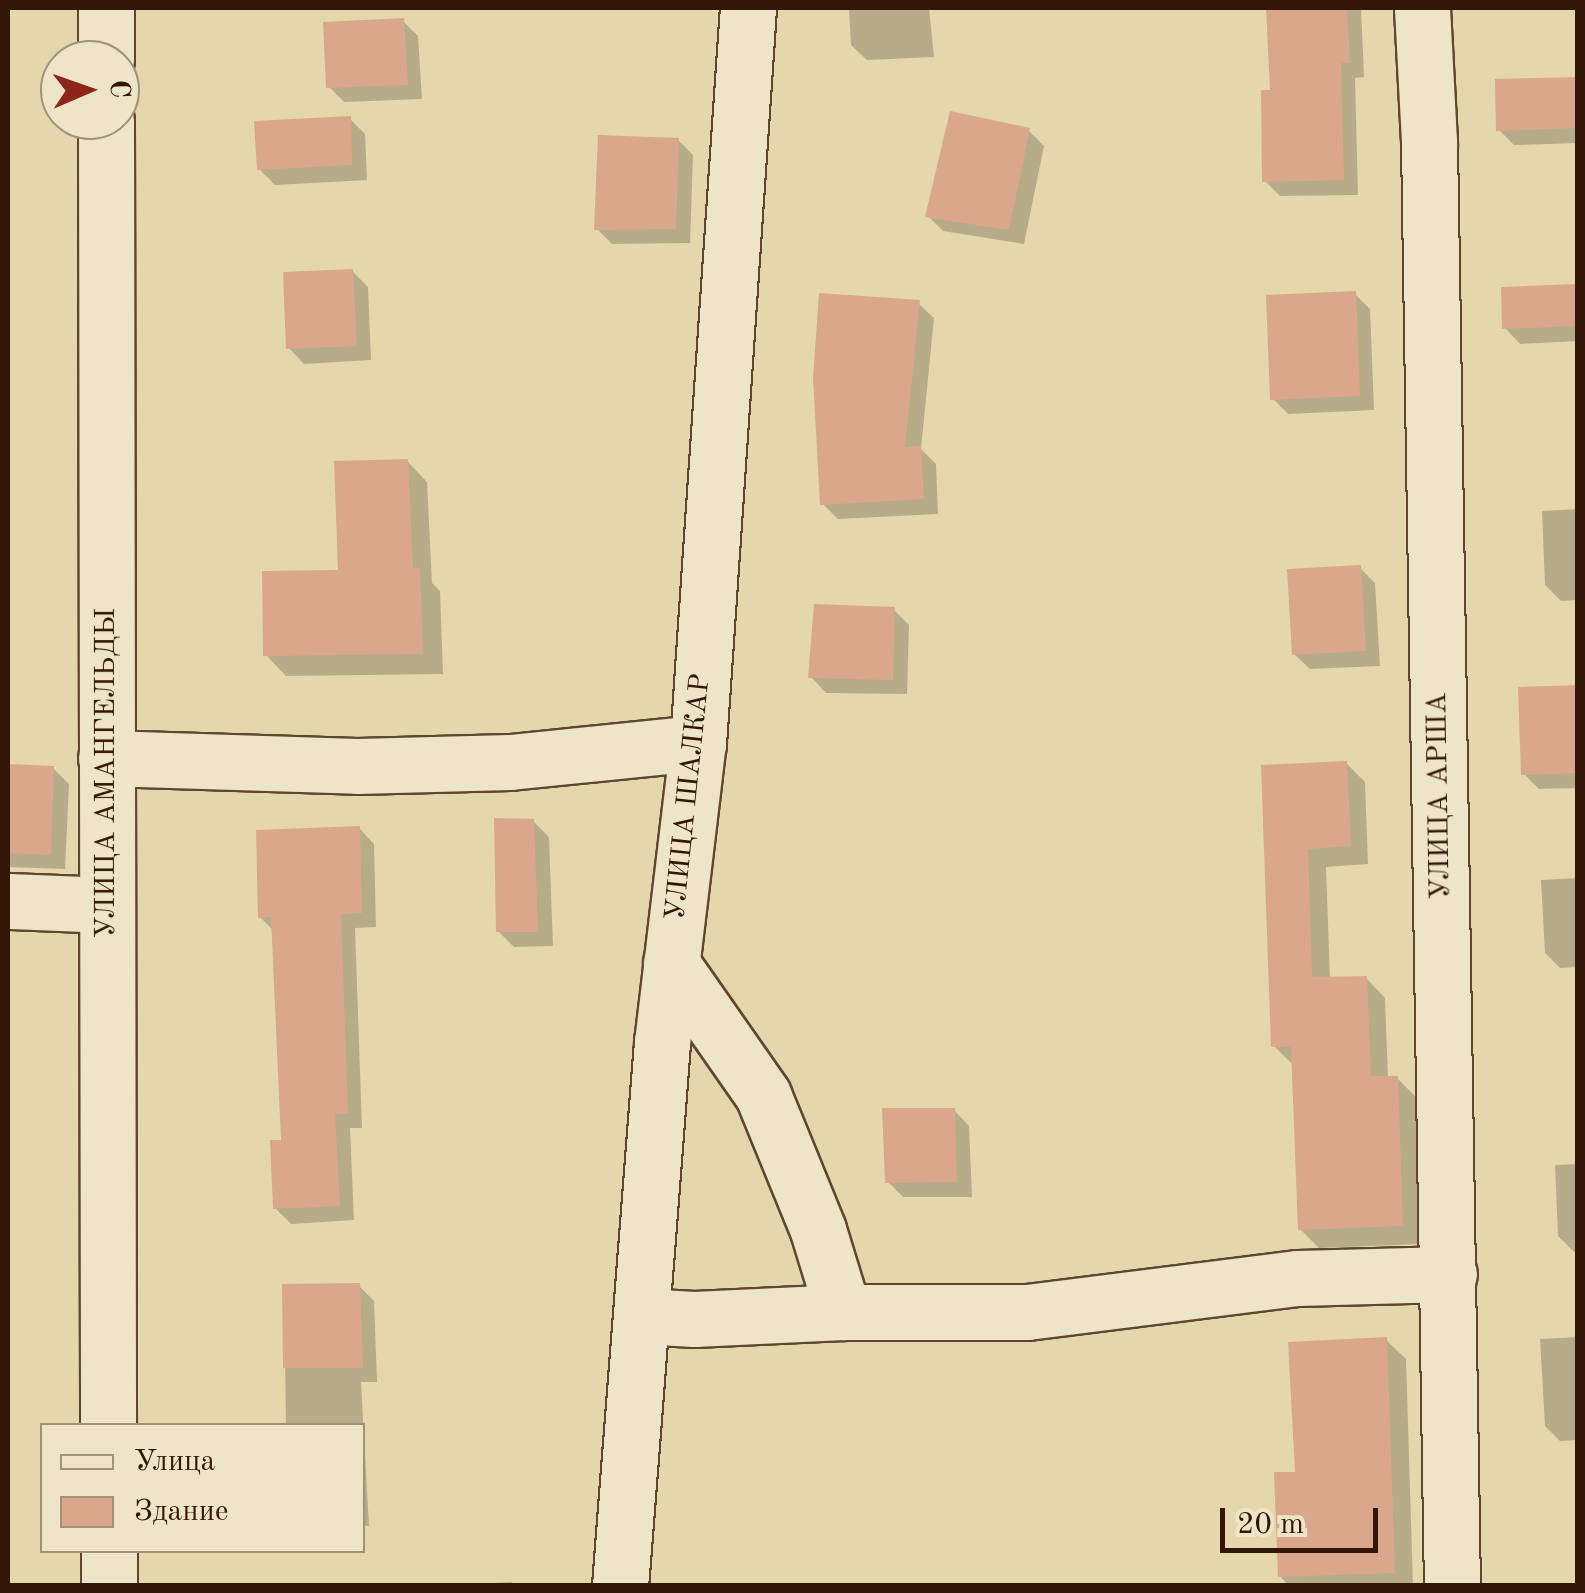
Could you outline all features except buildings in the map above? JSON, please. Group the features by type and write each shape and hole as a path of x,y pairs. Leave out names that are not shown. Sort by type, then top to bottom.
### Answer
{"street":[{"path":"106,8 106,40"},
{"name":"УЛИЦА ШАЛКАР","path":"620,1586 671,962 698,742 748,8"},
{"name":"УЛИЦА АРША","path":"1422,8 1429,142 1452,1586"},
{"name":"УЛИЦА АМАНГЕЛЬДЫ","path":"106,140 108,1423"},
{"path":"106,758 357,766 472,763 698,742"},
{"path":"8,901 106,905"},
{"path":"671,962 763,1094 818,1230 842,1312"},
{"path":"641,1316 694,1319 842,1312 1027,1312 1297,1278 1449,1274"},
{"path":"109,1553 109,1586"}]}
